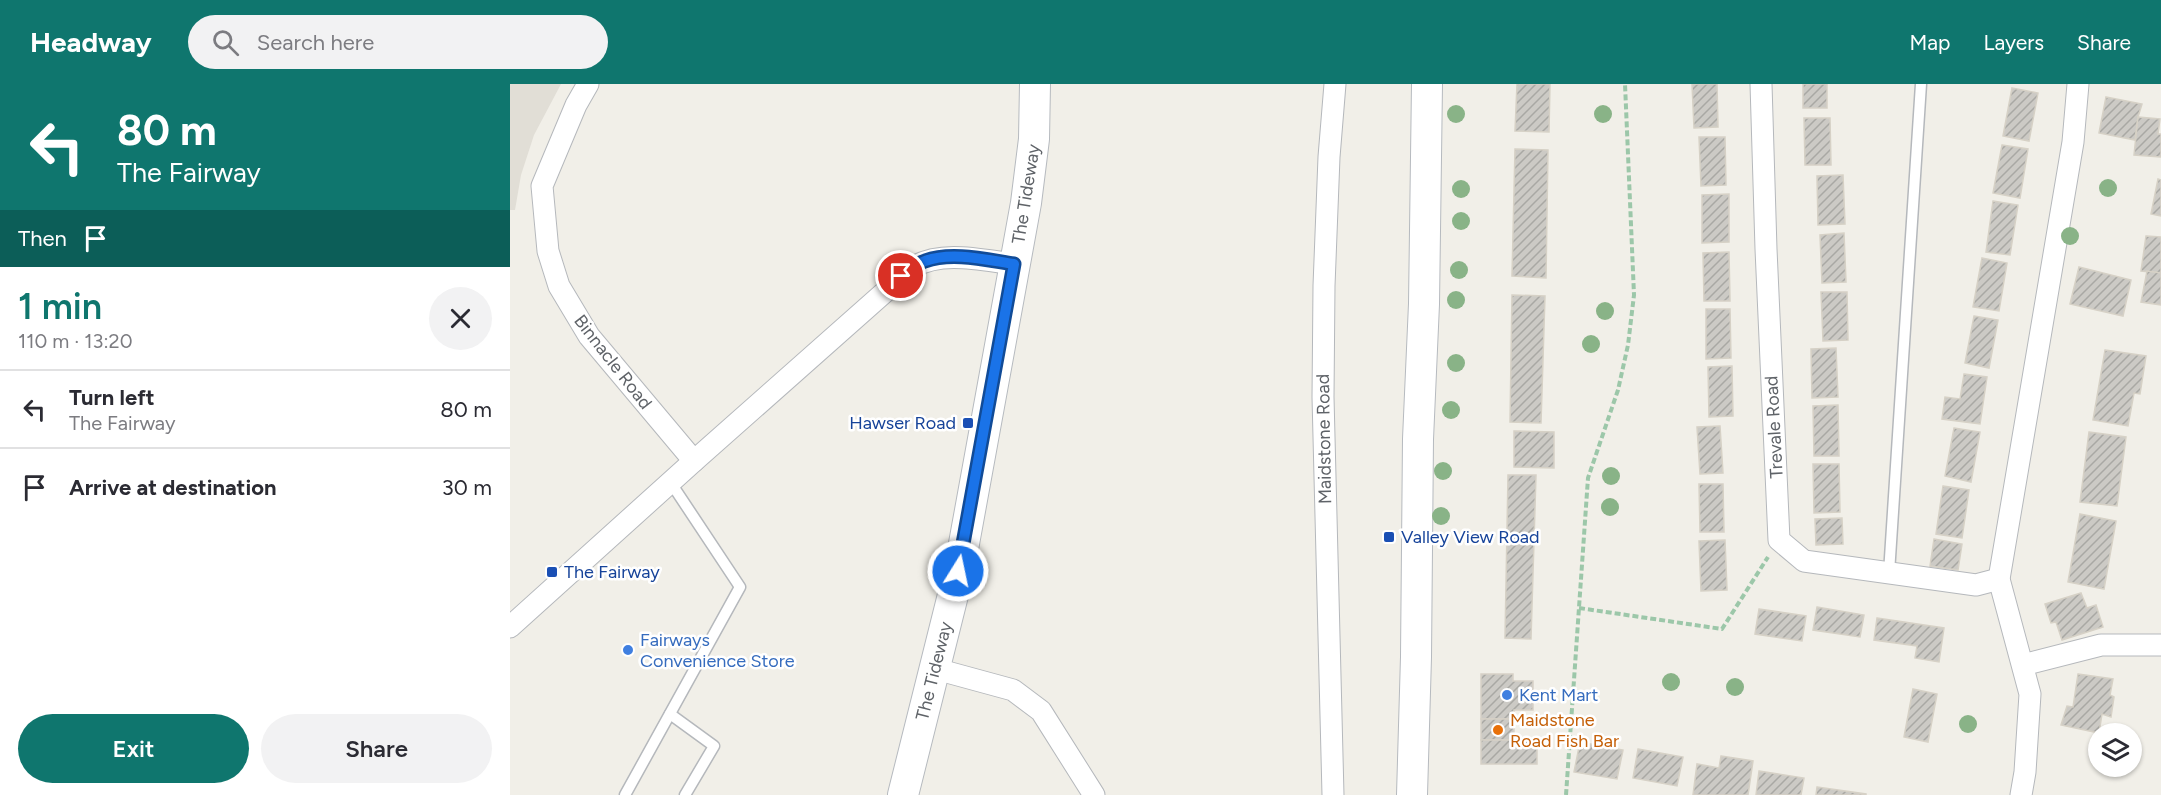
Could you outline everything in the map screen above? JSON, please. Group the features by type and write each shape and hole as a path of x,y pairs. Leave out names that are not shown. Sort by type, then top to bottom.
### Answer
{"street":[{"name":"Binnacle Road","path":"588,84 576,105 542,186 548,251 559,286 590,336 694,461"},
{"name":"The Tideway","path":"903,795 936,669 958,571 1033,160 1035,84"},
{"name":"Maidstone Road","path":"1333,795 1323,397 1324,286 1329,157 1335,84"},
{"path":"1417,794 1418,439 1424,304 1426,84"},
{"name":"Trevale Road","path":"1761,84 1779,540"},
{"path":"2021,795 2025,772 2030,694 2024,664 1999,579 2073,142 2078,84"},
{"path":"510,627 913,267 929,260 949,257 1014,264"},
{"path":"1779,540 1804,561 1976,585 1999,579"},
{"path":"2024,664 2101,645 2161,645"},
{"path":"936,669 1013,690 1041,711 1094,795"}],"lane":[{"path":"1889,573 1921,84"},
{"path":"625,795 740,587 671,483"},
{"path":"670,714 714,746 685,795"}],"path":[{"path":"1566,795 1588,478 1618,390 1628,345 1634,295 1625,84"},
{"path":"1579,608 1722,629 1779,540"}],"shaded area":[{"path":"510,84 561,84 534,135 521,175 515,210 510,210"}],"building":[{"path":"1517,84 1550,84 1549,132 1515,131"},
{"path":"1692,84 1717,84 1718,127 1694,128"},
{"path":"1803,84 1827,84 1827,108 1803,108"},
{"path":"2012,88 2038,93 2029,141 2003,136"},
{"path":"2106,97 2142,104 2135,140 2099,133"},
{"path":"2138,117 2160,119 2158,134 2161,134 2161,157 2134,155"},
{"path":"1804,118 1830,118 1831,165 1805,165"},
{"path":"1699,137 1725,137 1726,185 1701,186"},
{"path":"2002,145 2028,149 2020,198 1993,193"},
{"path":"1515,149 1548,150 1546,278 1512,276"},
{"path":"1843,175 1845,224 1818,225 1817,176"},
{"path":"2158,179 2161,180 2161,216 2151,214"},
{"path":"1729,194 1729,242 1702,243 1702,195"},
{"path":"1993,201 2018,205 2010,255 1986,252"},
{"path":"1844,233 1846,282 1822,283 1820,235"},
{"path":"2146,236 2161,237 2161,273 2141,271"},
{"path":"1729,252 1730,301 1704,301 1703,253"},
{"path":"1982,258 2007,263 1999,311 1973,307"},
{"path":"2079,267 2131,280 2123,316 2070,304"},
{"path":"2147,271 2161,273 2161,305 2141,302"},
{"path":"1821,292 1847,292 1848,340 1823,341"},
{"path":"1512,295 1545,296 1541,423 1510,422"},
{"path":"1706,309 1730,309 1731,358 1706,359"},
{"path":"1974,316 1998,320 1989,368 1965,363"},
{"path":"1836,348 1838,397 1812,398 1811,349"},
{"path":"2105,350 2146,356 2140,394 2134,393 2128,426 2093,420"},
{"path":"1732,366 1733,416 1709,417 1708,367"},
{"path":"1964,374 1987,377 1980,424 1942,419 1945,397 1960,399"},
{"path":"1838,405 1839,456 1814,456 1813,406"},
{"path":"1720,426 1723,473 1700,474 1697,427"},
{"path":"1954,428 1980,432 1971,482 1945,476"},
{"path":"1514,431 1554,432 1554,468 1514,467"},
{"path":"2089,432 2126,437 2117,506 2080,502"},
{"path":"1813,464 1839,464 1840,512 1814,513"},
{"path":"1508,475 1536,475 1531,639 1505,638"},
{"path":"1699,484 1723,484 1724,532 1700,532"},
{"path":"1943,486 1969,490 1962,538 1936,534"},
{"path":"2080,514 2116,521 2104,589 2068,582"},
{"path":"1842,518 1843,544 1816,545 1815,519"},
{"path":"1934,539 1962,544 1958,570 1930,566"},
{"path":"1725,540 1727,590 1701,591 1699,541"},
{"path":"2081,593 2087,608 2096,605 2103,627 2062,640 2056,622 2051,623 2045,604"},
{"path":"1817,607 1864,615 1860,637 1813,630"},
{"path":"1759,609 1806,616 1802,641 1755,634"},
{"path":"1877,618 1944,628 1939,662 1915,658 1917,646 1874,640"},
{"name":"Kent Mart","path":"1481,674 1513,674 1513,681 1533,681 1533,710 1514,710 1514,719 1481,719"},
{"path":"2078,674 2113,679 2110,695 2114,697 2111,717 2102,714 2101,723 2088,723 2088,731 2061,725 2067,706 2073,707"},
{"path":"1913,689 1937,694 1928,742 1904,737"},
{"name":"Maidstone Road Fish Bar","path":"1481,719 1514,719 1514,740 1481,740"},
{"path":"1481,740 1537,740 1537,764 1481,764"},
{"path":"1580,742 1623,750 1617,779 1574,772"},
{"path":"1638,749 1683,757 1677,786 1633,778"},
{"path":"1721,756 1753,761 1748,795 1693,795 1697,764 1719,768"},
{"path":"1759,771 1804,778 1801,795 1756,795"},
{"path":"1817,787 1866,794 1866,795 1816,795"}],"place":[{"name":"Hawser Road","path":"968,423"},
{"name":"Valley View Road","path":"1389,537"},
{"name":"The Fairway","path":"552,572"},
{"name":"Fairways Convenience Store","path":"628,650"},
{"name":"Kent Mart","path":"1507,695"},
{"name":"Maidstone Road Fish Bar","path":"1498,730"}],"route":[{"path":"901,276 925,261 938,258 959,257 1014,264 958,571"}]}
